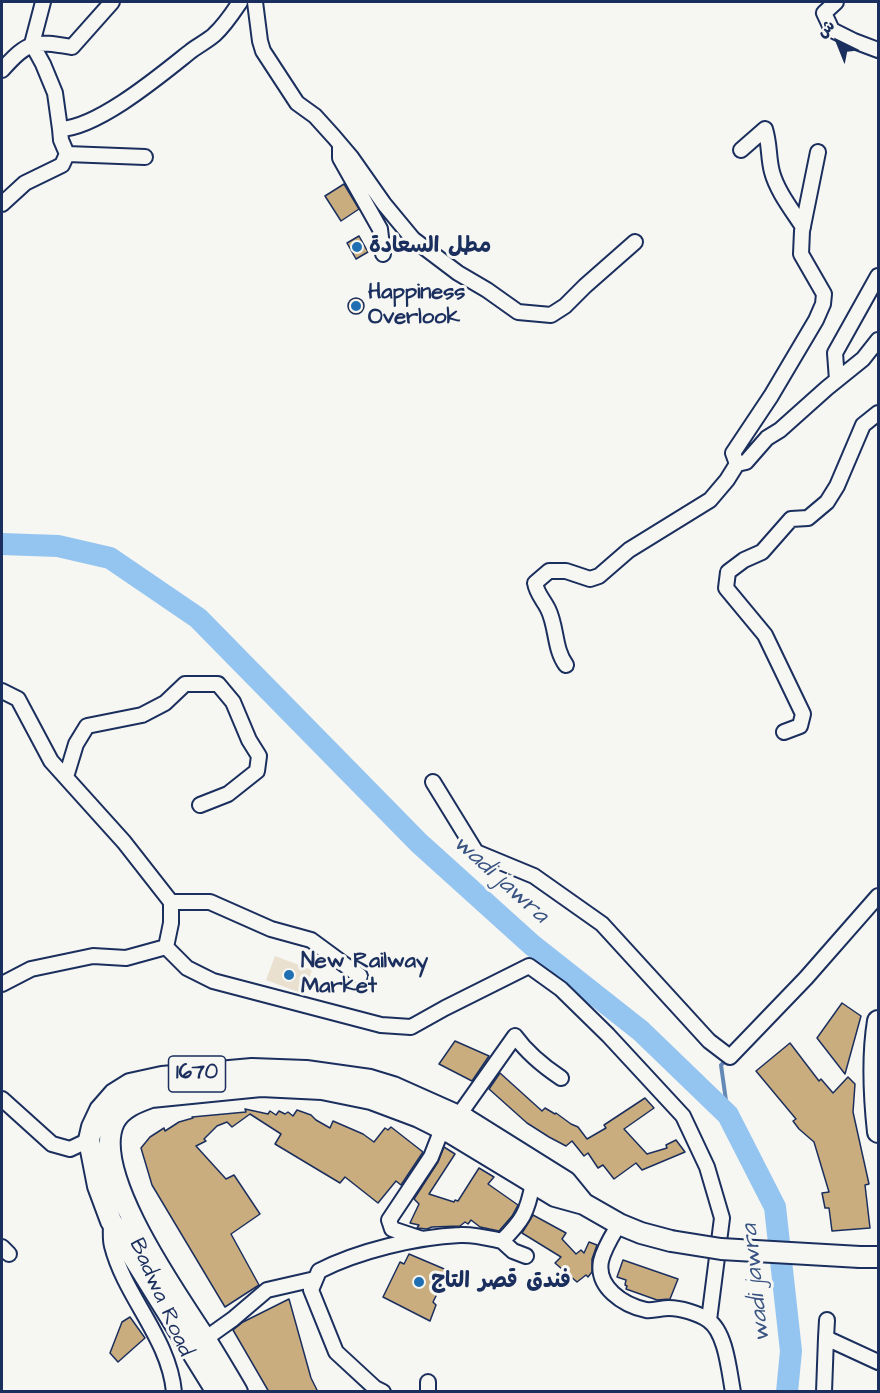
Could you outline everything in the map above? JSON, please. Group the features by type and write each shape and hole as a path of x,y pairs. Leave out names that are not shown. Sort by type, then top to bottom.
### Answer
{"highway":[{"path":"879,1021 876,1033 874,1079 874,1099 879,1132"},
{"name":"1670","path":"89,1140 100,1110 114,1094 130,1084 162,1077 252,1069 298,1070 347,1075 393,1087 459,1115 566,1182 584,1204"},
{"name":"1670","path":"237,1392 169,1284 130,1216 113,1170 111,1136 114,1122 122,1111 134,1103 151,1097 261,1086 322,1089 370,1099 419,1117 442,1129 555,1196 584,1204"},
{"path":"111,1136 89,1140 98,1185 111,1221 217,1392"},
{"path":"584,1204 619,1224 671,1241 721,1249 869,1257"}],"street":[{"path":"2,204 25,183 62,165 67,154 61,140 55,93 32,44 42,2"},
{"path":"2,70 32,44 45,42 72,47 112,2"},
{"path":"60,129 69,129 89,121 128,99 212,37 229,19 240,2"},
{"path":"255,2 263,51 297,103 315,116 340,144 413,239 518,312 550,315 565,306 635,242"},
{"path":"836,2 824,13 832,30 879,50"},
{"path":"741,150 765,129 770,143 772,172 785,200 803,226"},
{"path":"340,144 340,158 380,229 383,254"},
{"path":"737,464 733,453 771,396 816,320 822,304 824,294 801,254 803,226 818,152"},
{"path":"67,154 145,157"},
{"path":"837,380 835,352 879,276"},
{"path":"566,665 560,657 548,608 537,593 535,583 549,571 566,572 590,579 599,576 629,550 710,500 737,464 746,462 767,438 780,430 863,359 879,340"},
{"path":"784,732 800,726 803,714 765,635 726,588 728,572 744,560 762,552 791,519 808,518 827,502 837,486 862,425 879,413"},
{"path":"66,777 76,744 87,726 142,715 165,703 185,684 218,684 233,702 249,740 259,756 257,771 228,794 200,805"},
{"path":"2,691 18,699 51,761 124,842 171,902 171,923 166,947"},
{"path":"433,782 476,852 534,876 602,924 709,1041 730,1057 806,978 879,896"},
{"path":"171,902 210,902 271,929 311,940 360,975"},
{"path":"2,984 31,969 93,956 126,958 166,947"},
{"path":"166,947 187,968 213,981 381,1025 411,1027 529,966 561,989 608,1035 683,1116 707,1167 722,1218 709,1320"},
{"path":"459,1115 515,1036 545,1068 561,1078"},
{"path":"2,1098 52,1144 70,1149 89,1140"},
{"path":"424,1239 392,1229 389,1220 431,1157 442,1129"},
{"path":"502,1241 519,1224 528,1208 533,1183"},
{"name":"Badwa Road","path":"111,1221 111,1244 123,1277 159,1340 174,1383 174,1392"},
{"path":"619,1224 601,1263 601,1277 607,1288 630,1305 647,1310 671,1308 694,1313 709,1320 722,1339 733,1392"},
{"path":"383,1392 375,1388 336,1352 311,1290 319,1271 334,1263 386,1248 424,1239 462,1235 502,1241 513,1251 526,1256"},
{"path":"205,1339 267,1290 315,1279"},
{"path":"824,1392 827,1320"},
{"path":"826,1338 879,1362"}],"shaded area":[{"name":"New Railway Market","path":"275,956 312,970 304,994 266,980"}],"building":[{"path":"344,184 359,209 341,221 325,196"},
{"name":"مطل السعادة","path":"359,236 368,252 356,259 347,243"},
{"name":"Happiness Overlook","path":"356,298 364,306 356,314 348,306"},
{"path":"842,1003 861,1016 845,1074 817,1038"},
{"path":"455,1041 489,1056 472,1081 439,1064"},
{"path":"790,1043 819,1081 821,1079 833,1093 848,1077 855,1084 853,1112 869,1184 865,1185 870,1228 832,1231 829,1208 825,1208 822,1193 829,1192 814,1142 799,1129 793,1121 796,1119 756,1071"},
{"path":"500,1073 542,1111 545,1108 556,1113 578,1127 587,1139 606,1128 604,1125 645,1098 654,1108 624,1129 647,1154 667,1148 666,1145 676,1140 685,1152 642,1170 636,1163 614,1179 603,1165 598,1168 588,1153 584,1156 572,1141 566,1146 549,1137 527,1123 489,1089"},
{"path":"245,1109 268,1114 270,1111 276,1115 279,1111 285,1114 288,1112 293,1116 297,1110 311,1115 330,1128 333,1121 363,1134 374,1142 385,1128 388,1130 391,1127 423,1152 401,1185 396,1181 378,1203 345,1177 340,1183 275,1144 281,1134 250,1114 232,1127 227,1122 217,1126 204,1139 206,1141 196,1146 226,1179 234,1175 260,1214 231,1234 259,1285 225,1307 152,1185 141,1148 150,1137 164,1128 165,1131 192,1117 246,1112"},
{"path":"444,1147 455,1154 429,1194 454,1202 458,1201 479,1168 494,1177 488,1184 518,1205 499,1231 480,1227 471,1220 468,1224 465,1222 460,1226 427,1229 417,1228 419,1225 410,1223 419,1204 414,1199 438,1162"},
{"path":"533,1215 566,1233 562,1239 576,1254 581,1250 584,1253 589,1242 597,1245 592,1259 592,1272 588,1277 586,1275 577,1282 555,1263 561,1257 522,1233"},
{"path":"409,1254 449,1271 439,1282 442,1284 433,1302 436,1305 430,1321 383,1297 400,1262 404,1264"},
{"path":"623,1260 678,1279 670,1299 657,1300 626,1289 626,1280 617,1277"},
{"path":"289,1299 311,1378 318,1392 269,1392 233,1330 243,1322"},
{"path":"130,1317 145,1338 118,1362 110,1353 122,1322"}],"waterway":[{"name":"wadi jawra","path":"2,544 58,546 110,558 198,618 419,843 532,945 641,1031 728,1115 775,1207 791,1351 787,1392"},
{"path":"728,1059 721,1065 728,1115"}],"place":[{"name":"مطل السعادة","path":"357,247"},
{"name":"Happiness Overlook","path":"356,306"},
{"name":"New Railway Market","path":"289,975"},
{"name":"فندق قصر التاج","path":"419,1282"}]}
